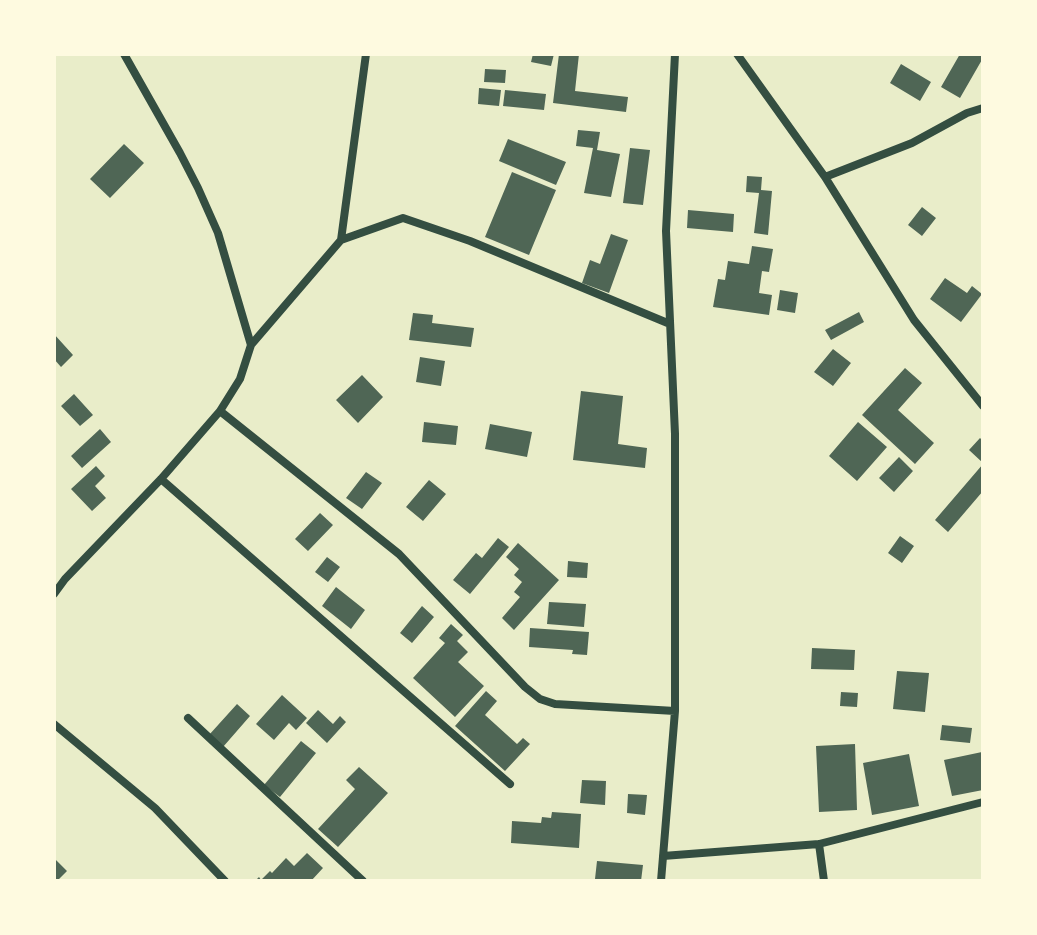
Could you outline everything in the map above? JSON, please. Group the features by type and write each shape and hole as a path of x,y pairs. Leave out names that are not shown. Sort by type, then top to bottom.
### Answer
{"street":[{"path":"124,54 186,165 213,222 251,345"},
{"path":"341,240 366,54"},
{"path":"661,881 675,711 675,434 666,231 675,54"},
{"path":"737,54 825,177 914,320 983,406"},
{"path":"825,177 912,143 967,113 983,108"},
{"path":"54,594 220,411 240,379 251,345 341,240 403,218 470,241 670,324"},
{"path":"220,411 399,554 540,699 555,704 675,711"},
{"path":"161,479 510,784"},
{"path":"188,718 363,881"},
{"path":"54,724 155,808 225,881"},
{"path":"663,856 819,844 983,802"},
{"path":"819,844 824,881"}],"building":[{"path":"533,54 554,54 551,66 531,62"},
{"path":"559,54 579,54 575,91 628,97 626,112 553,103"},
{"path":"960,54 983,54 983,58 960,98 941,87"},
{"path":"901,64 931,82 920,101 890,83"},
{"path":"485,69 506,70 505,83 484,82"},
{"path":"479,88 501,90 499,106 478,104"},
{"path":"505,90 546,94 544,110 503,106"},
{"path":"578,130 600,132 597,150 620,154 611,197 584,193 593,148 576,146"},
{"path":"508,139 566,162 556,185 499,161"},
{"path":"124,144 144,163 110,198 90,179"},
{"path":"630,148 650,150 643,205 623,203"},
{"path":"512,172 556,190 529,255 485,237"},
{"path":"747,176 762,177 761,190 772,191 768,235 754,233 759,193 746,192"},
{"path":"922,207 936,218 922,236 908,225"},
{"path":"688,210 734,214 733,232 687,228"},
{"path":"611,234 628,240 609,293 582,283 590,260 600,264"},
{"path":"752,246 773,249 769,272 762,271 759,293 772,295 769,315 713,307 718,279 725,280 728,261 749,264"},
{"path":"945,278 967,293 972,286 982,294 961,322 930,299"},
{"path":"780,290 798,293 795,313 777,310"},
{"path":"859,312 864,322 831,340 825,330"},
{"path":"413,313 433,315 432,323 474,328 471,347 409,340"},
{"path":"54,334 73,355 61,367 54,359"},
{"path":"833,349 851,363 833,386 814,372"},
{"path":"420,357 445,361 441,386 416,382"},
{"path":"905,368 922,383 898,410 934,443 915,464 862,415"},
{"path":"362,375 383,397 358,423 336,400"},
{"path":"581,391 623,396 618,444 647,448 645,468 573,460"},
{"path":"74,394 93,415 80,426 61,406"},
{"path":"424,422 458,426 456,445 422,442"},
{"path":"858,422 887,447 857,481 829,456"},
{"path":"490,424 532,432 527,457 485,449"},
{"path":"100,429 111,442 82,468 71,456"},
{"path":"980,438 983,441 983,463 969,450"},
{"path":"899,457 913,471 894,492 879,478"},
{"path":"983,464 983,491 948,532 935,520"},
{"path":"96,466 105,476 95,486 106,498 92,511 71,489"},
{"path":"366,472 382,483 362,509 346,498"},
{"path":"429,480 446,494 423,521 406,507"},
{"path":"320,513 333,525 308,551 295,539"},
{"path":"900,536 914,546 902,563 888,553"},
{"path":"498,538 509,547 470,594 453,580 476,553 482,558"},
{"path":"518,543 559,580 514,630 502,618 520,597 514,592 522,582 514,575 519,569 506,557"},
{"path":"327,557 340,567 328,582 315,572"},
{"path":"568,561 588,563 587,578 567,577"},
{"path":"336,587 365,610 351,629 322,606"},
{"path":"549,602 586,604 584,627 547,624"},
{"path":"422,606 434,617 412,643 400,633"},
{"path":"451,624 463,635 457,641 468,652 458,662 484,686 455,717 413,678 445,643 439,638"},
{"path":"530,628 589,632 587,655 572,654 573,650 529,647"},
{"path":"812,648 855,650 854,670 811,669"},
{"path":"897,671 929,673 925,712 893,709"},
{"path":"486,691 497,701 485,715 517,744 523,738 530,744 505,771 455,726"},
{"path":"841,692 858,693 857,707 840,706"},
{"path":"282,695 307,718 296,730 289,723 274,740 256,724"},
{"path":"237,704 250,716 223,747 209,735"},
{"path":"318,710 333,724 340,716 346,722 327,743 306,723"},
{"path":"942,725 972,728 970,743 940,740"},
{"path":"301,741 316,753 280,797 264,785"},
{"path":"855,744 857,810 819,812 816,746"},
{"path":"982,752 983,790 952,796 944,760"},
{"path":"909,754 919,806 872,815 863,763"},
{"path":"359,767 388,793 338,847 318,829 355,789 346,780"},
{"path":"582,780 606,781 605,805 580,803"},
{"path":"628,794 647,795 645,815 627,813"},
{"path":"552,812 581,814 579,848 511,843 512,821 541,823 542,817 551,818"},
{"path":"307,853 323,868 311,881 255,881 259,877 261,880 270,871 272,873 286,858 294,866"},
{"path":"54,858 67,871 57,881 54,881"},
{"path":"597,861 643,865 641,881 595,879"}]}
